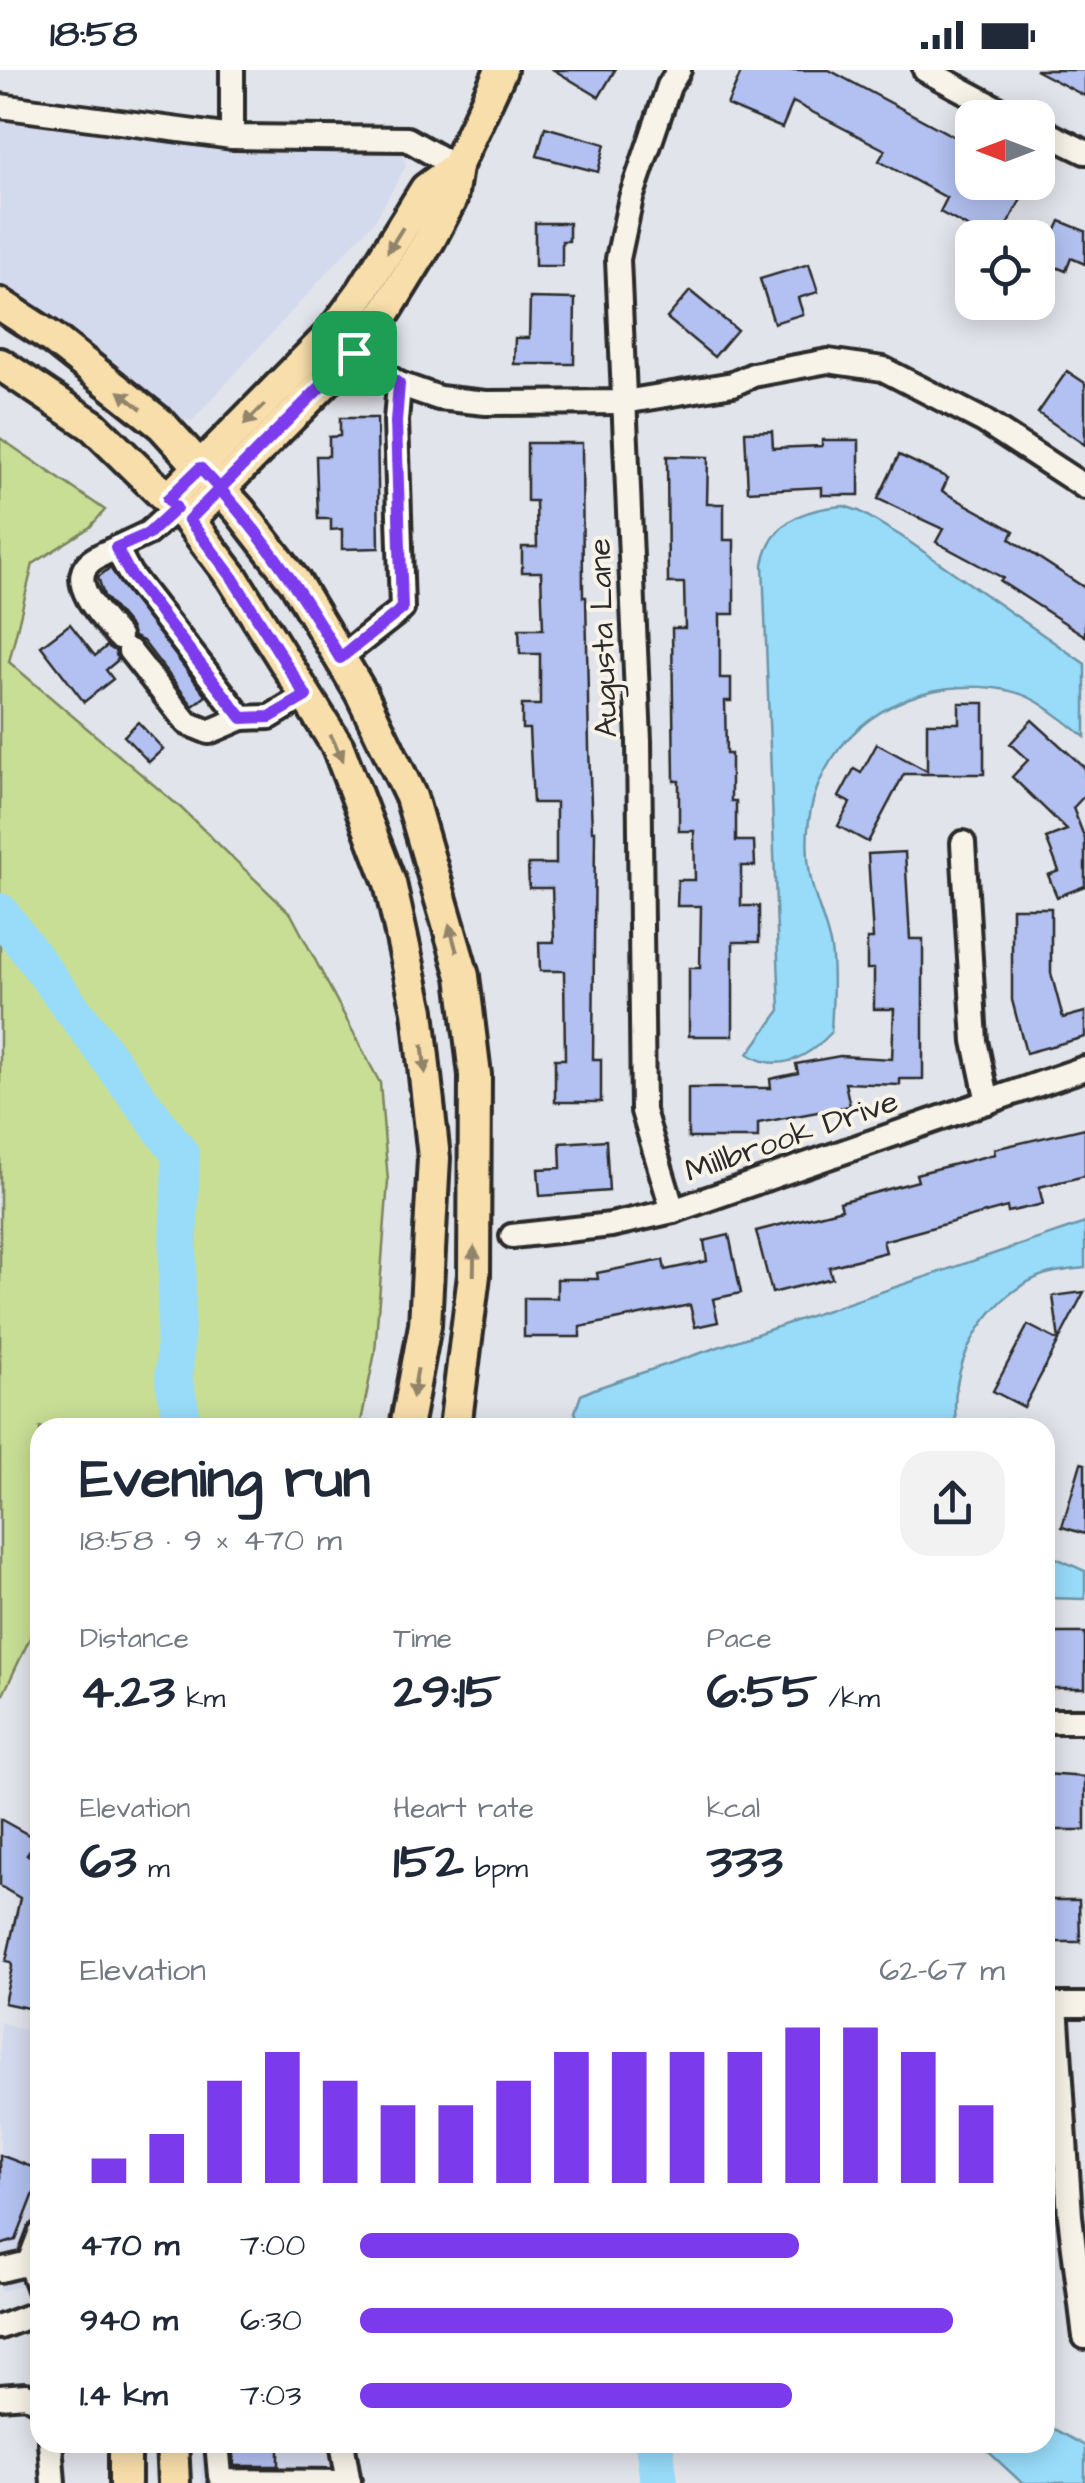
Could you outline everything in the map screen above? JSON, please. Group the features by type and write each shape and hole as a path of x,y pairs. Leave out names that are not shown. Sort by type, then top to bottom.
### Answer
{"main road":[{"path":"178,509 354,353 430,239 451,200 456,167 501,70"},
{"path":"210,478 332,334 426,189 456,167"},
{"path":"0,304 52,338 162,424 210,478 296,582 361,692 411,798 463,976 475,1075 474,1275 456,1418"},
{"path":"0,364 93,426 178,509 232,577 338,748 390,883 418,1010 434,1158 425,1325 408,1418"},
{"path":"125,2453 126,2483"},
{"path":"173,2453 174,2483"}],"street":[{"path":"232,70 232,138"},
{"name":"Augusta Lane","path":"673,1211 644,1111 639,741 618,259 631,198 669,86 679,70"},
{"path":"925,70 981,100"},
{"path":"0,106 232,138 407,138 456,167"},
{"path":"1055,137 1085,152"},
{"path":"354,353 399,384 439,398 486,403 624,402 733,384 752,375 828,360 884,369 984,421 1085,487"},
{"path":"340,658 402,609 396,422 399,384"},
{"path":"178,509 148,534 87,565 82,579 88,597 187,723 210,732 242,718 270,717 306,696"},
{"path":"116,548 130,574 242,718"},
{"path":"963,843 975,1041 988,1102"},
{"name":"Millbrook Drive","path":"512,1236 611,1226 673,1211 1085,1068"},
{"path":"1055,1721 1085,1721"},
{"path":"1055,2005 1085,2004"},
{"path":"1055,2049 1085,2337"},
{"path":"0,2270 29,2264"},
{"path":"0,2327 30,2318"},
{"path":"0,2397 30,2397"},
{"path":"51,2453 52,2483"},
{"path":"217,2453 224,2482 349,2482 344,2453"}],"shaded area":[{"path":"0,114 399,141 406,166 376,219 192,421 177,418 86,340 0,286"},
{"path":"0,2022 30,2032 30,2282 0,2292"},
{"path":"201,2453 360,2453 361,2483 201,2483"}],"green space":[{"path":"0,438 105,510 90,527 33,564 9,662 181,808 291,914 380,1083 388,1181 375,1352 362,1418 30,1418 30,1638 0,1701"}],"water":[{"path":"844,506 901,536 1085,664 1085,737 1024,695 996,688 966,687 924,693 895,704 848,739 818,786 807,844 812,884 831,949 831,1033 803,1055 771,1063 748,1054 780,1010 763,564 774,537 791,520 815,510"},
{"path":"1085,1223 1085,1268 1043,1275 1018,1288 985,1320 963,1360 957,1382 956,1418 577,1418 581,1395"},
{"path":"1055,1558 1085,1571 1085,1599 1055,1598"},
{"path":"1055,2430 1085,2446 1085,2483 1022,2483 990,2453 1055,2453"}],"building":[{"path":"554,70 615,70 599,97"},
{"path":"742,70 829,70 955,137 955,200 1021,200 1010,220 955,220 940,212 947,198 879,161 885,150 793,102 782,128 727,105"},
{"path":"1035,70 1085,70 1085,96"},
{"path":"545,127 605,144 598,172 537,156"},
{"path":"1060,221 1085,231 1085,264 1071,258 1066,271 1055,267 1055,232"},
{"path":"535,223 569,223 569,241 562,241 562,266 535,266"},
{"path":"809,264 818,292 798,298 803,314 774,323 760,279"},
{"path":"690,291 737,330 714,357 667,318"},
{"path":"530,298 575,299 574,364 514,364 515,338 529,338"},
{"path":"1067,371 1085,383 1085,445 1038,413"},
{"path":"340,418 377,418 379,548 342,549 342,529 331,530 331,519 318,519 316,456 329,456 329,437 340,436"},
{"path":"772,431 773,448 822,446 822,440 859,440 859,495 822,495 822,487 748,491 745,432"},
{"path":"527,443 582,443 583,597 595,831 593,1059 601,1059 601,1102 555,1102 555,1059 565,1059 564,971 540,971 539,942 554,942 552,888 529,888 528,864 556,864 556,803 533,803 529,729 522,729 522,705 540,705 540,654 520,654 519,629 543,629 541,572 522,572 522,547 537,547 536,501 527,501"},
{"path":"899,455 948,478 942,491 1014,531 1010,539 1085,588 1085,636 1000,581 1003,578 936,542 943,529 878,499"},
{"path":"667,456 708,457 707,504 724,504 724,540 734,540 734,614 720,614 720,678 731,678 731,701 725,701 726,754 731,754 736,841 754,841 755,866 741,866 741,906 759,906 759,942 733,942 733,1036 689,1036 689,968 700,968 701,906 677,906 678,880 695,880 694,831 679,831 679,781 674,781 672,628 685,628 684,583 668,583"},
{"path":"110,568 206,696 193,706 104,596 98,577"},
{"path":"70,624 95,656 107,646 115,651 118,660 106,670 113,679 84,702 41,646"},
{"path":"959,703 984,703 984,774 904,774 868,842 838,826 850,803 839,797 854,769 861,773 877,744 927,771 927,723 959,723"},
{"path":"1032,720 1085,768 1085,795 1073,808 1085,839 1085,886 1057,897 1048,875 1059,871 1046,838 1067,830 1012,777 1028,760 1010,744"},
{"path":"138,722 163,749 149,762 124,736"},
{"path":"905,852 910,939 923,939 923,1079 900,1079 900,1085 845,1083 850,1106 758,1123 758,1138 688,1138 688,1088 771,1088 770,1079 798,1073 796,1064 840,1056 892,1059 894,1009 874,1009 874,969 867,969 867,939 873,939 868,854"},
{"path":"1012,908 1051,908 1051,973 1063,1018 1085,1012 1085,1037 1026,1053 1012,1000"},
{"path":"1085,1128 1085,1176 1039,1187 1043,1204 1008,1212 1007,1207 883,1241 886,1252 829,1267 832,1278 772,1293 756,1231 842,1209 840,1202 918,1181 916,1174 995,1154 994,1149"},
{"path":"606,1140 609,1191 540,1196 538,1169 561,1168 560,1143"},
{"path":"729,1235 741,1293 713,1299 718,1322 695,1327 690,1305 580,1327 580,1337 524,1337 524,1298 557,1298 557,1279 598,1279 597,1273 663,1260 665,1270 707,1261 704,1241"},
{"path":"1084,1292 1059,1340 1053,1296"},
{"path":"1028,1325 1059,1341 1024,1407 993,1391"},
{"path":"1081,1463 1085,1464 1085,1534 1062,1527"},
{"path":"1055,1633 1085,1633 1085,1688 1055,1688"},
{"path":"1055,1775 1085,1777 1085,1830 1055,1830"},
{"path":"0,1819 30,1836 30,2009 4,2003 12,1967 6,1961 20,1898 0,1886"},
{"path":"1055,1900 1079,1900 1080,1942 1055,1942"},
{"path":"0,2155 30,2166 30,2204 16,2240 0,2245"},
{"path":"234,2453 279,2453 279,2466 234,2466"}],"waterway":[{"path":"0,912 181,1155 174,1381 182,1418"},
{"path":"655,2453 659,2483"}],"route":[{"path":"354,353 243,466 220,489 189,520 232,577 306,696 270,717 242,718 130,574 116,548 148,534 176,508 168,499 200,468 220,489 240,511 296,582 340,658 402,609 396,422 399,384 354,353"}]}
